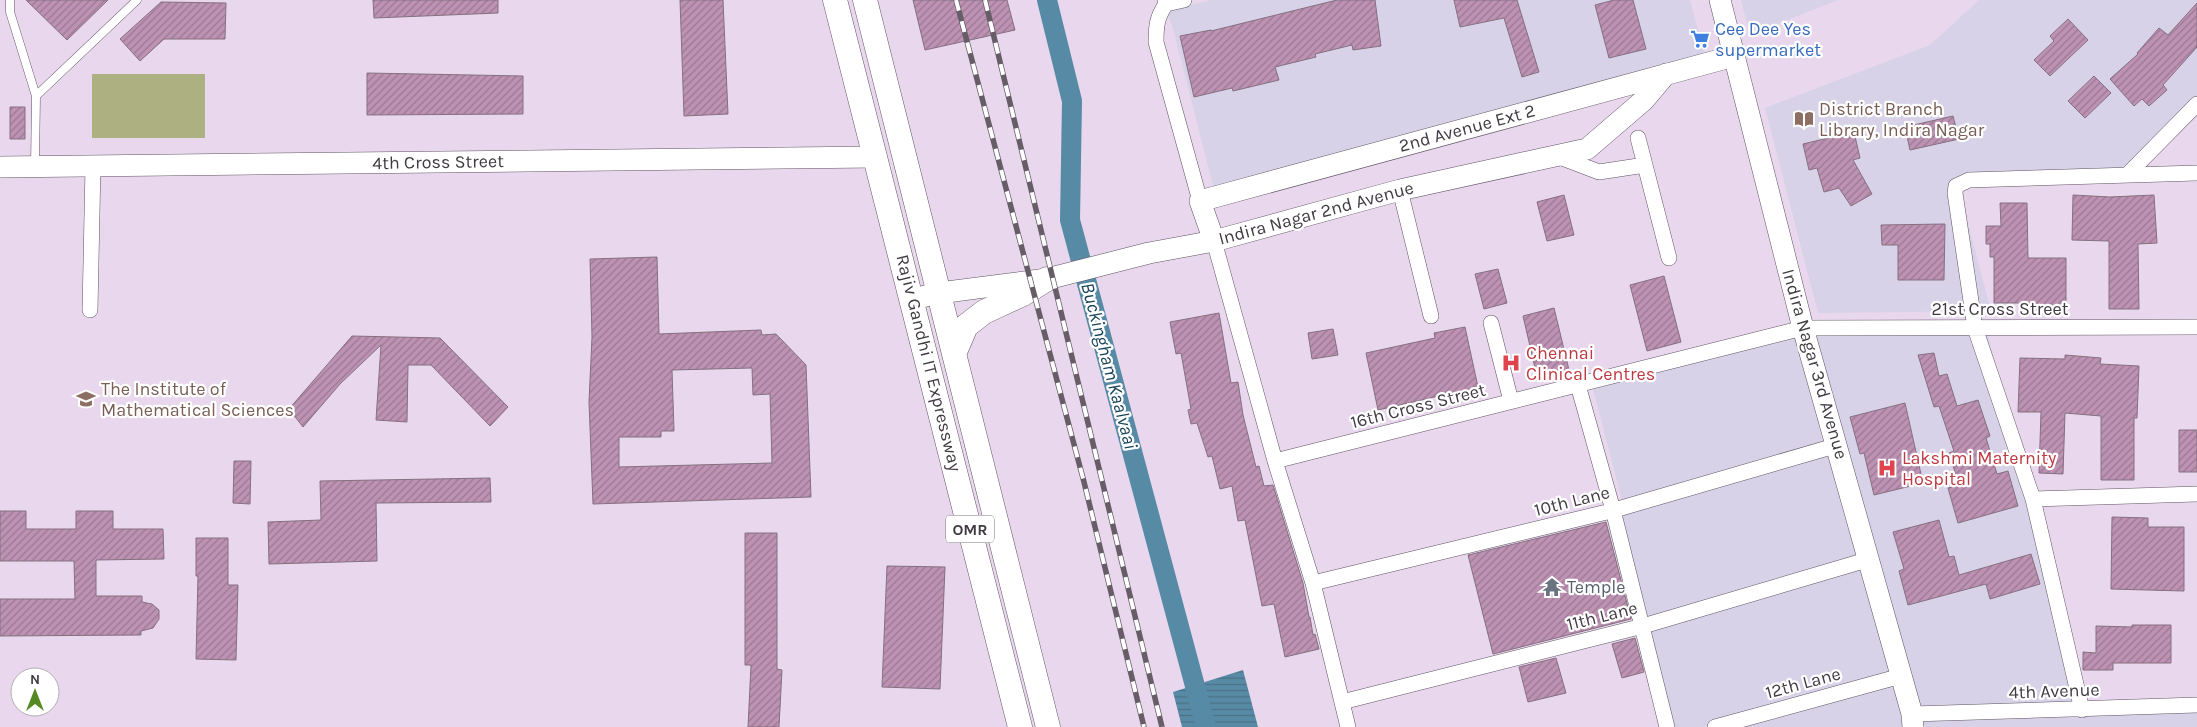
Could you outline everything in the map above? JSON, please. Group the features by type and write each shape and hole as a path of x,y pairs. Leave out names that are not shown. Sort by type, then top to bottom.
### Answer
{"main road":[{"name":"Rajiv Gandhi IT Expressway","path":"834,0 913,299 1020,727"},
{"name":"Rajiv Gandhi IT Expressway","path":"865,0 1048,727"},
{"path":"954,354 966,326 984,312 1023,294 1047,279"}],"street":[{"path":"1184,0 1166,2 1158,16 1156,42 1275,461 1313,583 1348,727"},
{"name":"Indira Nagar 3rd Avenue","path":"1720,0 1804,328 1870,559 1902,676 1912,721"},
{"name":"2nd Avenue Ext 2","path":"1200,201 1734,56"},
{"name":"Indira Nagar 2nd Avenue","path":"913,299 939,293 1047,279 1149,253 1214,241 1400,190 1587,149 1644,100 1666,74"},
{"path":"2128,174 2197,104"},
{"path":"1638,138 1669,258"},
{"path":"1557,156 1599,172 1645,165"},
{"name":"4th Cross Street","path":"0,167 876,157"},
{"path":"90,310 93,166"},
{"path":"2082,710 2033,499 1975,328 1955,193 1956,186 1969,180 2197,173"},
{"path":"1400,190 1432,316"},
{"path":"1491,323 1512,401"},
{"name":"21st Cross Street","path":"1804,328 2197,327"},
{"name":"16th Cross Street","path":"1275,461 1804,328"},
{"path":"1578,385 1613,510 1667,727"},
{"name":"10th Lane","path":"1313,583 1613,510 1838,445"},
{"path":"2033,499 2197,494"},
{"name":"11th Lane","path":"1342,702 1642,626 1870,559"},
{"name":"12th Lane","path":"1715,727 1902,676"},
{"name":"4th Avenue","path":"1912,721 2197,705"}],"lane":[{"path":"10,0 10,12 36,96 35,167"},
{"path":"36,96 137,0"}],"shaded area":[{"path":"1211,0 1690,0 1705,56 1214,190 1173,28 1166,11"},
{"path":"1741,0 1838,0 1750,35"},
{"path":"1979,0 2197,0 2197,101 2124,170 1956,178 1991,311 1818,313 1765,108 1930,45"},
{"path":"1987,330 2076,703 1913,706 1812,332"},
{"path":"1795,335 1823,441 1622,500 1593,389"},
{"path":"1835,448 1866,559 1646,623 1615,512"},
{"path":"1870,559 1912,714 2197,705 2197,727 1667,727 1643,626"}],"green space":[{"path":"92,74 205,74 205,138 92,138"}],"water":[{"path":"1243,670 1258,727 1182,727 1173,692"}],"building":[{"path":"26,0 108,0 67,40"},
{"path":"373,0 498,0 498,13 374,18"},
{"path":"680,0 723,0 728,114 684,116"},
{"path":"913,0 1007,0 1015,30 925,50"},
{"path":"1337,0 1375,0 1381,46 1353,50 1352,45 1315,54 1316,57 1275,67 1279,80 1233,91 1232,88 1194,97 1180,36 1211,31"},
{"path":"1454,0 1517,0 1539,72 1522,77 1504,18 1460,27"},
{"path":"1614,0 1633,0 1646,49 1609,58 1595,5"},
{"path":"161,2 226,3 225,39 164,39 140,61 120,39"},
{"path":"2197,3 2197,47 2163,85 2167,90 2149,106 2142,99 2134,106 2110,79 2138,54 2159,28 2168,35"},
{"path":"2068,19 2088,40 2050,76 2034,60 2054,41 2050,36"},
{"path":"367,73 523,76 523,114 367,115"},
{"path":"2094,76 2111,93 2085,118 2068,101"},
{"path":"10,107 25,107 25,139 10,139"},
{"path":"1953,116 1959,139 1910,150 1905,127"},
{"path":"1854,132 1860,158 1853,160 1872,194 1851,206 1839,188 1824,192 1817,168 1809,170 1803,144"},
{"path":"1564,195 1574,235 1547,241 1537,202"},
{"path":"2073,195 2110,197 2154,195 2157,243 2138,244 2139,309 2109,309 2109,241 2072,240"},
{"path":"2000,203 2027,203 2028,258 2066,258 2066,310 2034,310 2034,303 1994,303 1994,257 1990,257 1990,244 1986,244 1986,226 2001,226"},
{"path":"1945,224 1944,280 1898,280 1898,245 1882,245 1881,225"},
{"path":"657,257 659,334 761,330 762,335 776,334 806,365 811,497 593,504 589,402 592,337 590,259","holes":["752,368 753,395 770,394 772,463 619,467 619,437 661,437 661,431 674,431 672,370"]},
{"path":"1498,269 1507,303 1484,309 1475,274"},
{"path":"1664,276 1681,342 1647,351 1630,285"},
{"path":"1554,308 1570,374 1538,381 1523,316"},
{"path":"1219,313 1231,383 1238,382 1243,415 1256,467 1259,466 1264,486 1273,485 1303,583 1313,635 1315,634 1319,649 1285,657 1274,604 1262,606 1245,520 1238,521 1232,486 1220,489 1212,456 1208,457 1197,423 1191,424 1188,410 1191,409 1181,353 1176,354 1170,322"},
{"path":"1465,327 1478,387 1378,410 1366,353 1435,338 1434,333"},
{"path":"1333,329 1338,355 1312,359 1308,333"},
{"path":"352,336 440,338 508,407 490,426 431,365 408,365 407,422 376,420 381,345 340,384 303,427 289,409"},
{"path":"1934,353 1939,376 1947,374 1957,406 1978,400 1990,436 1986,438 1997,474 2008,471 2018,506 1958,523 1948,488 1959,485 1949,453 1954,451 1939,406 1934,407 1918,355"},
{"path":"2065,355 2101,358 2100,364 2139,366 2137,418 2134,418 2134,480 2101,480 2101,416 2065,413 2063,474 2039,473 2041,412 2018,412 2020,358 2065,359"},
{"path":"1905,403 1923,483 1874,495 1864,453 1860,454 1850,417"},
{"path":"2179,430 2197,430 2197,472 2179,472"},
{"path":"234,461 251,461 250,504 233,503"},
{"path":"490,478 491,502 376,503 377,561 269,564 268,522 321,520 320,481"},
{"path":"0,511 26,511 26,529 76,529 76,511 113,511 113,529 163,529 164,559 96,560 96,596 142,596 142,602 152,604 159,610 159,619 153,628 141,631 141,635 0,636 0,599 75,599 74,561 0,561"},
{"path":"2112,517 2148,518 2148,527 2184,527 2184,591 2111,589"},
{"path":"1939,520 1949,557 1954,556 1959,575 2031,554 2040,584 1990,599 1986,584 1908,605 1899,571 1904,569 1893,532"},
{"name":"Temple","path":"1606,522 1631,619 1493,654 1468,555"},
{"path":"745,533 777,533 777,669 782,670 779,727 748,727 751,665 745,665"},
{"path":"196,538 228,538 228,585 238,585 236,660 196,659 198,576 196,576"},
{"path":"887,566 945,567 940,689 882,687"},
{"path":"2132,625 2171,625 2171,663 2113,663 2113,670 2083,670 2083,652 2096,653 2096,626 2132,627"},
{"path":"1635,638 1644,672 1622,678 1612,644"},
{"path":"1556,658 1566,693 1528,702 1519,667"}],"waterway":[{"name":"Buckingham Kaalvaai","path":"1047,0 1072,101 1070,220 1206,727"}],"railway":[{"path":"956,0 1084,482 1144,727"},
{"path":"985,0 1162,727"}],"place":[{"name":"Cee Dee Yes supermarket","path":"1700,39"},
{"name":"District Branch Library, Indira Nagar","path":"1804,119"},
{"name":"Chennai Clinical Centres","path":"1511,363"},
{"name":"The Institute of Mathematical Sciences","path":"86,399"},
{"name":"Lakshmi Maternity Hospital","path":"1887,468"},
{"name":"Temple","path":"1552,587"}]}
